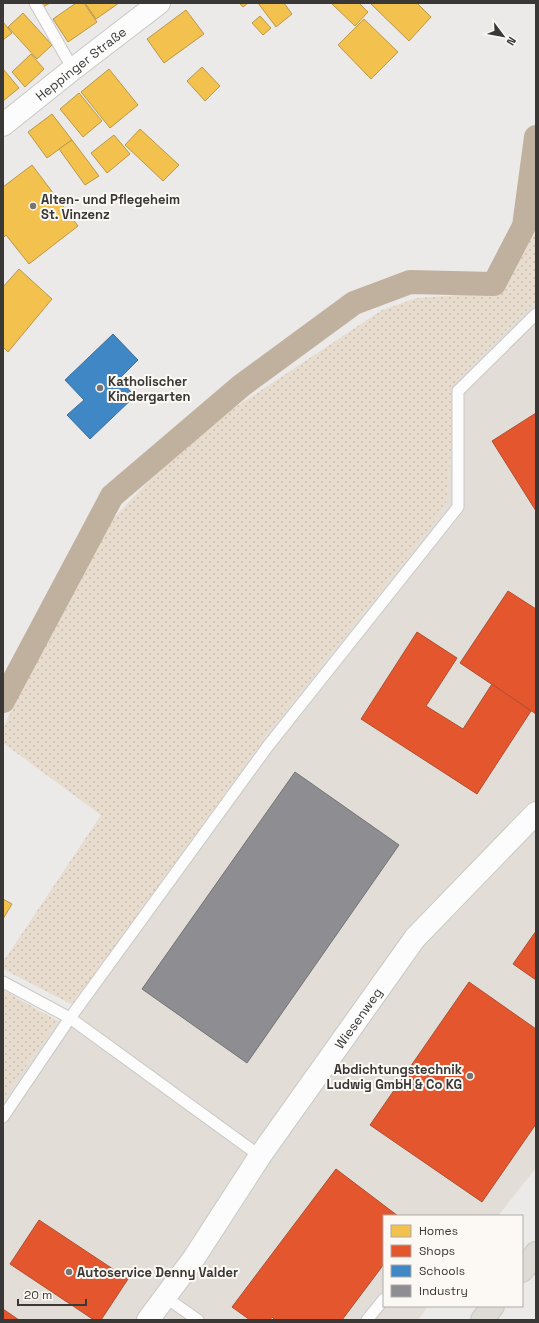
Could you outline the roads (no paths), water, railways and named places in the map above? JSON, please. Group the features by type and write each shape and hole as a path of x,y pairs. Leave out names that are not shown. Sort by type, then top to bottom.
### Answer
{"highway":[{"path":"523,1270 536,1254"},
{"path":"482,1320 492,1307"}],"street":[{"name":"Heppinger Straße","path":"3,125 159,3"},
{"name":"Wiesenweg","path":"148,1320 194,1258 260,1156 415,938 536,813"}],"lane":[{"path":"35,3 73,69"},
{"path":"3,1117 70,1018 268,746 458,507 458,391 536,314"},
{"path":"3,982 70,1018 260,1156"},
{"path":"165,1297 198,1320"},
{"path":"367,1320 383,1300"}],"waterway":[{"path":"3,701 112,496 241,386 354,303 410,282 494,284 524,226 536,137"}],"place":[{"name":"Alten- und Pflegeheim St. Vinzenz","path":"33,206"},
{"name":"Katholischer Kindergarten","path":"100,388"},
{"name":"Abdichtungstechnik Ludwig GmbH & Co KG","path":"470,1076"},
{"name":"Autoservice Denny Valder","path":"69,1272"}]}
